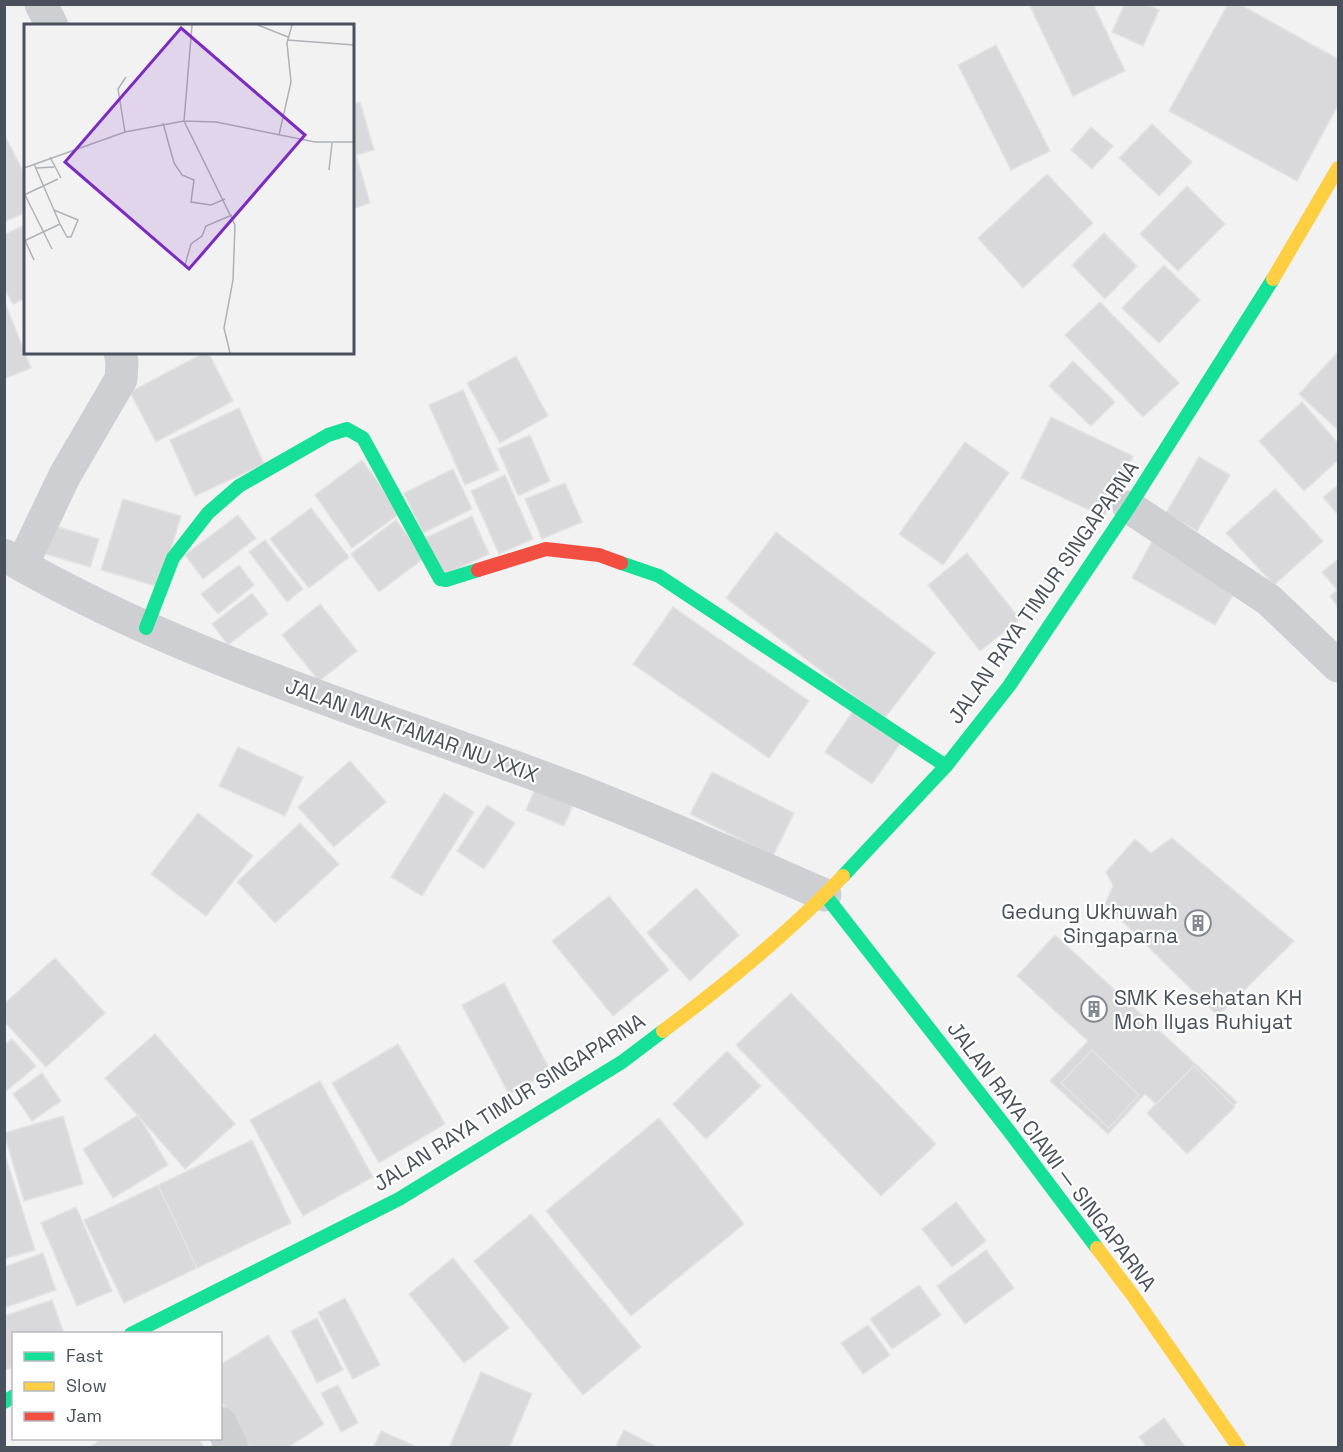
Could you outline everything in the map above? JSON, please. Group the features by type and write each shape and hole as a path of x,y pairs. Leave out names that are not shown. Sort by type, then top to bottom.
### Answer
{"main road":[{"name":"JALAN RAYA TIMUR SINGAPARNA","path":"140,1332 167,1326 399,1199 622,1062 719,989 825,895 946,766 1009,686 1130,507 1255,310 1338,168"},
{"path":"146,628 173,558 208,513 239,486 328,435 348,429 363,438 440,579 446,580 546,549 599,555 659,576 946,766"},
{"name":"JALAN RAYA CIAWI — SINGAPARNA","path":"825,895 1009,1131 1134,1297 1239,1448"}],"street":[{"path":"41,4 51,24"},
{"path":"13,560 121,379 120,354"},
{"path":"1130,507 1269,600 1338,666"},
{"name":"JALAN MUKTAMAR NU XXIX","path":"13,560 146,628 339,704 574,789 709,844 825,895"},
{"path":"222,1427 232,1448"}],"building":[{"path":"1029,4 1093,4 1125,71 1073,96"},
{"path":"1125,4 1147,4 1159,10 1143,46 1112,32"},
{"path":"1228,4 1239,4 1338,59 1338,105 1297,181 1169,111"},
{"path":"996,45 1050,151 1011,170 958,65"},
{"path":"360,102 374,150 356,155 370,203 354,208 354,104"},
{"path":"1152,124 1192,162 1159,196 1119,158"},
{"path":"1091,127 1113,146 1092,169 1071,150"},
{"path":"4,134 24,173 24,213 4,222"},
{"path":"1047,174 1093,223 1023,288 978,238"},
{"path":"1187,186 1225,224 1178,271 1140,234"},
{"path":"24,225 24,299 13,304 4,288 4,235"},
{"path":"1104,233 1137,266 1105,299 1072,265"},
{"path":"1164,265 1200,300 1159,343 1122,308"},
{"path":"4,300 31,368 4,379"},
{"path":"1100,302 1179,383 1143,417 1065,335"},
{"path":"1338,352 1338,430 1299,394"},
{"path":"202,354 209,354 233,401 156,442 130,392"},
{"path":"516,356 548,416 500,443 467,383"},
{"path":"1073,361 1115,402 1091,426 1049,386"},
{"path":"463,390 499,470 465,485 429,405"},
{"path":"1302,402 1338,443 1338,460 1304,491 1259,441"},
{"path":"239,408 264,464 195,496 170,440"},
{"path":"1051,417 1133,456 1104,517 1021,478"},
{"path":"530,435 550,481 518,496 498,449"},
{"path":"965,442 1009,473 943,565 899,534"},
{"path":"1199,457 1230,475 1197,531 1166,513"},
{"path":"362,460 400,513 352,548 315,495"},
{"path":"453,469 472,509 423,533 404,493"},
{"path":"505,475 533,539 499,554 471,491"},
{"path":"565,483 582,522 542,539 525,499"},
{"path":"1338,485 1338,515 1323,497"},
{"path":"1275,489 1323,541 1274,585 1226,533"},
{"path":"123,499 181,516 159,587 101,570"},
{"path":"311,508 349,557 309,588 270,539"},
{"path":"238,515 256,538 203,579 185,555"},
{"path":"472,516 489,554 440,577 423,539"},
{"path":"396,520 424,558 379,592 351,554"},
{"path":"48,524 99,539 90,567 39,552"},
{"path":"776,532 935,653 884,719 726,598"},
{"path":"1155,536 1239,585 1215,625 1132,578"},
{"path":"265,540 303,589 287,602 249,552"},
{"path":"967,553 1020,619 980,651 928,585"},
{"path":"1338,559 1338,607 1330,596 1337,590 1322,572"},
{"path":"239,565 254,585 218,614 201,594"},
{"path":"252,593 268,614 228,645 212,624"},
{"path":"320,604 357,651 319,681 282,635"},
{"path":"673,607 809,701 769,758 633,664"},
{"path":"855,708 902,741 872,784 825,752"},
{"path":"238,747 303,777 285,816 219,786"},
{"path":"350,761 386,802 334,847 298,807"},
{"path":"712,772 794,813 773,856 690,814"},
{"path":"535,789 573,805 564,826 526,810"},
{"path":"444,793 474,812 422,896 391,877"},
{"path":"487,805 515,823 484,869 457,851"},
{"path":"198,813 253,856 206,916 151,874"},
{"path":"300,823 339,864 275,923 237,882"},
{"name":"Gedung Ukhuwah Singaparna","path":"1172,838 1294,941 1218,1016 1105,904 1113,886 1106,872 1135,839 1151,853"},
{"path":"696,888 739,935 690,981 647,933"},
{"path":"609,896 669,970 613,1016 552,941"},
{"name":"SMK Kesehatan KH Moh Ilyas Ruhiyat","path":"1055,935 1237,1102 1198,1143 1145,1094 1108,1134 1050,1081 1088,1041 1017,976"},
{"path":"55,958 105,1013 46,1067 4,1021 4,1004"},
{"path":"504,983 551,1072 509,1094 462,1005"},
{"path":"791,993 936,1144 881,1196 736,1045"},
{"path":"155,1034 235,1124 185,1169 105,1078"},
{"path":"12,1039 36,1066 4,1093 4,1045"},
{"path":"398,1044 445,1124 379,1163 332,1083"},
{"path":"1092,1050 1139,1095 1109,1128 1061,1083"},
{"path":"727,1051 761,1086 706,1139 673,1104"},
{"path":"1194,1066 1235,1107 1187,1154 1147,1113"},
{"path":"42,1073 61,1101 32,1121 13,1094"},
{"path":"320,1081 373,1177 303,1216 250,1120"},
{"path":"138,1115 168,1165 113,1198 83,1149"},
{"path":"63,1116 83,1184 24,1201 4,1133"},
{"path":"659,1118 744,1224 631,1316 546,1211"},
{"path":"252,1140 291,1223 197,1268 158,1185"},
{"path":"4,1152 35,1250 4,1259"},
{"path":"158,1185 197,1268 124,1303 84,1220"},
{"path":"956,1202 986,1241 952,1267 922,1229"},
{"path":"76,1207 112,1291 77,1306 41,1223"},
{"path":"531,1214 641,1347 583,1395 474,1261"},
{"path":"986,1250 1014,1288 965,1324 937,1286"},
{"path":"43,1253 56,1290 4,1308 4,1267"},
{"path":"453,1258 509,1328 464,1363 409,1294"},
{"path":"919,1285 941,1315 892,1349 870,1319"},
{"path":"345,1298 380,1365 353,1379 318,1312"},
{"path":"52,1300 63,1332 12,1332 12,1368 4,1370 4,1316"},
{"path":"317,1318 343,1370 317,1383 291,1331"},
{"path":"868,1325 890,1355 863,1374 841,1343"},
{"path":"268,1335 324,1424 287,1448 250,1448 222,1402 222,1364"},
{"path":"481,1372 532,1394 509,1448 449,1448"},
{"path":"338,1385 358,1423 341,1432 321,1393"},
{"path":"1164,1418 1186,1448 1147,1448 1139,1437"},
{"path":"624,1430 659,1448 615,1448"},
{"path":"381,1431 419,1448 373,1448"},
{"path":"100,1440 200,1440 204,1448 89,1448"}],"traffic: fast":[{"path":"843,876 946,766 1009,686 1129,507 1273,279"},
{"path":"146,628 173,558 208,513 239,486 328,435 347,429 363,438 440,579 446,580 478,570"},
{"path":"621,563 659,576 946,766"},
{"path":"825,895 1097,1248"},
{"path":"135,1332 399,1199 622,1062 663,1031"},
{"path":"4,1402 12,1397"}],"traffic: slow":[{"path":"1273,279 1338,168"},
{"path":"663,1031 756,957 801,918 843,876"},
{"path":"1097,1248 1134,1297 1239,1448"}],"traffic: jam":[{"path":"478,570 546,549 599,555 621,563"}],"place":[{"name":"Gedung Ukhuwah Singaparna","path":"1198,923"},
{"name":"SMK Kesehatan KH Moh Ilyas Ruhiyat","path":"1094,1009"}]}
